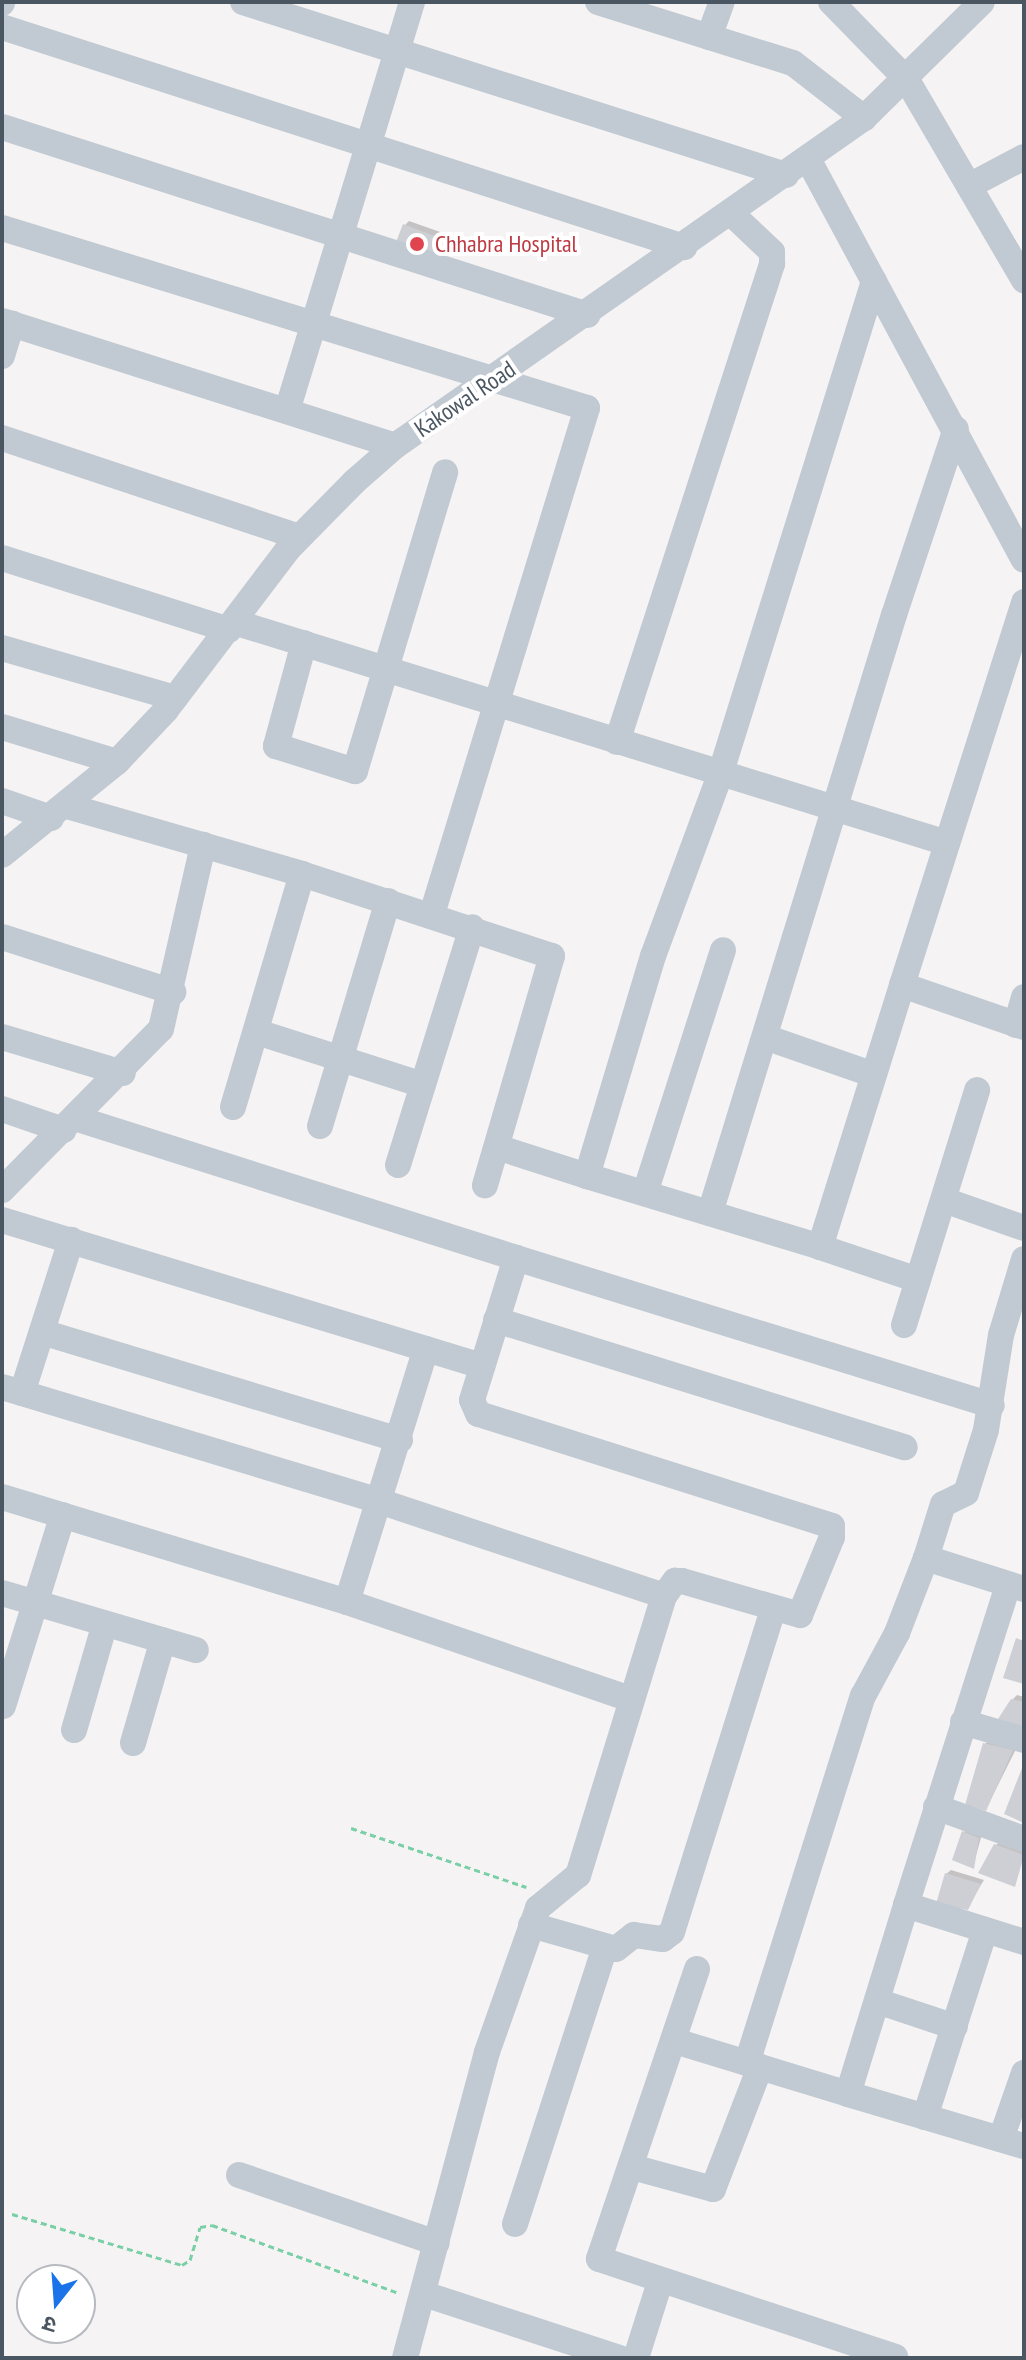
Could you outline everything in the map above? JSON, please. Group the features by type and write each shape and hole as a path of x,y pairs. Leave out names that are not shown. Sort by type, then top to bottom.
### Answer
{"street":[{"path":"243,2 786,175"},
{"path":"287,411 412,2"},
{"path":"598,2 793,63 864,118"},
{"path":"709,37 722,2"},
{"path":"831,2 907,80 1024,280"},
{"name":"Kakowal Road","path":"2,855 59,812 117,762 175,698 299,537 395,446 497,379 864,118 907,80 982,2"},
{"path":"2,27 684,247"},
{"path":"2,127 588,315"},
{"path":"969,186 1024,157"},
{"path":"808,159 1024,560"},
{"path":"617,742 772,264 767,245 732,214"},
{"path":"2,228 581,404 589,415 432,914"},
{"path":"587,1176 653,956 720,775 874,281"},
{"path":"2,356 7,322 395,446"},
{"path":"710,1213 956,429"},
{"path":"2,438 299,537"},
{"path":"304,643 276,746 346,772 360,765 445,472"},
{"path":"2,558 232,626 304,643 835,811 947,843"},
{"path":"820,1247 1024,602"},
{"path":"2,648 175,698"},
{"path":"2,727 117,762"},
{"path":"2,801 203,845 543,950 554,964 485,1185"},
{"path":"2,1190 123,1073 161,1029 173,992 203,845"},
{"path":"233,1107 302,874"},
{"path":"320,1126 388,901"},
{"path":"398,1165 472,927"},
{"path":"2,937 173,992"},
{"path":"645,1193 723,950"},
{"path":"902,985 1020,1026 1024,997"},
{"path":"257,1032 423,1085"},
{"path":"2,1037 123,1073"},
{"path":"765,1037 874,1075"},
{"path":"904,1325 977,1090"},
{"path":"2,1109 69,1124 992,1405"},
{"path":"497,1147 918,1280"},
{"path":"944,1200 1024,1228"},
{"path":"2,1220 482,1366"},
{"path":"71,1240 42,1332 12,1390 382,1502 664,1596"},
{"path":"405,2358 479,2079 531,1925 549,1895 570,1886 578,1875 664,1596 675,1581 682,1581 800,1615 806,1608 832,1537 832,1526 478,1414 472,1400 516,1258"},
{"path":"632,2167 713,2189 754,2065 863,1696 897,1633 943,1504 966,1493 992,1405 1001,1335 1024,1259"},
{"path":"496,1320 905,1447"},
{"path":"42,1332 400,1440"},
{"path":"347,1602 382,1502 426,1349"},
{"path":"2,1497 347,1602 630,1699"},
{"path":"3,1706 8,1670 36,1603 63,1515"},
{"path":"848,2094 963,1722 1016,1587 926,1558"},
{"path":"2,1593 196,1650"},
{"path":"531,1925 605,1947 622,1949 634,1935 663,1939 672,1932 773,1609"},
{"path":"74,1730 105,1623"},
{"path":"133,1743 163,1640"},
{"path":"963,1722 1024,1740"},
{"path":"936,1807 1024,1839"},
{"path":"906,1905 1024,1942"},
{"path":"925,2117 985,1930"},
{"path":"515,2224 605,1947"},
{"path":"697,1969 632,2167 598,2251 599,2259 660,2282 895,2357"},
{"path":"877,2001 955,2027"},
{"path":"675,2041 1013,2142 1024,2073"},
{"path":"239,2175 437,2243"},
{"path":"636,2358 660,2282"},
{"path":"423,2298 620,2358"}],"path":[{"path":"351,1828 549,1895"},
{"path":"12,2214 182,2265 190,2260 200,2227 212,2225 423,2298"}],"building":[{"path":"403,224 440,238 429,269 391,255"},
{"path":"1016,1638 1024,1641 1024,1684 1003,1678"},
{"path":"1011,1699 1024,1702 1024,1732 996,1722"},
{"path":"983,1743 1013,1750 986,1811 965,1805"},
{"path":"1024,1763 1024,1823 1004,1814"},
{"path":"962,1831 979,1838 974,1869 952,1860"},
{"path":"994,1844 1024,1855 1015,1887 978,1873"},
{"path":"945,1873 981,1884 968,1910 936,1904"}],"place":[{"name":"Chhabra Hospital","path":"417,244"}]}
